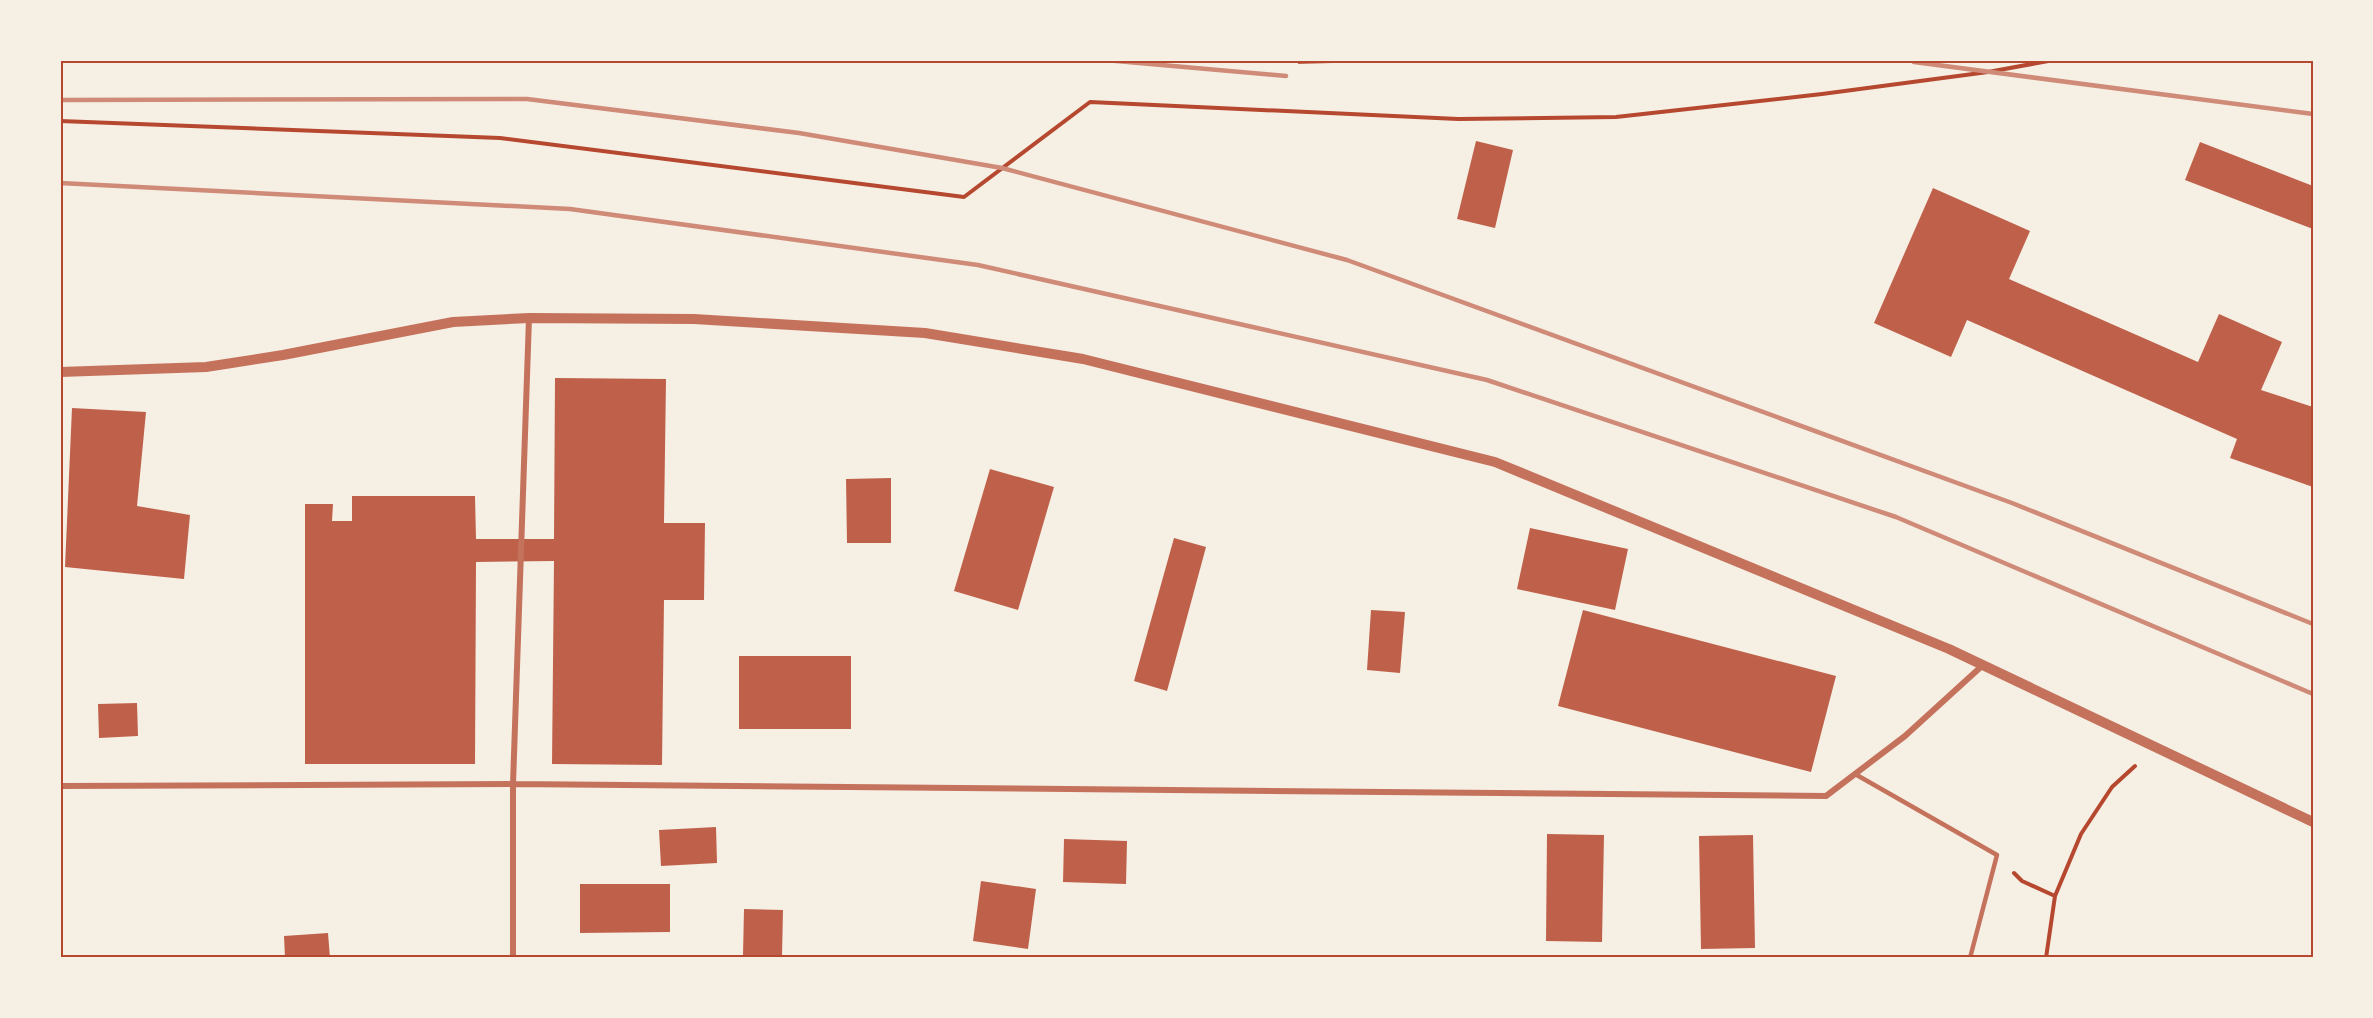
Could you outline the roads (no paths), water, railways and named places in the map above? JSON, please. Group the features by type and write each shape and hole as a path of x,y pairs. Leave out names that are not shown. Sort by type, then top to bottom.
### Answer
{"street":[{"path":"60,372 206,367 283,355 453,322 529,318 694,319 926,333 1083,359 1495,462 1949,649 2313,822"},
{"path":"513,958 513,784 529,318"},
{"path":"60,786 513,784 1826,796 1905,736 1984,665"}],"lane":[{"path":"1856,774 1997,855 1971,958"}],"railway":[{"path":"1105,60 1286,76"},
{"path":"1914,62 2313,114"},
{"path":"60,100 527,99 799,133 1002,168 1347,260 2012,503 2313,624"},
{"path":"60,183 570,209 978,265 1487,380 1896,517 2313,694"}]}
